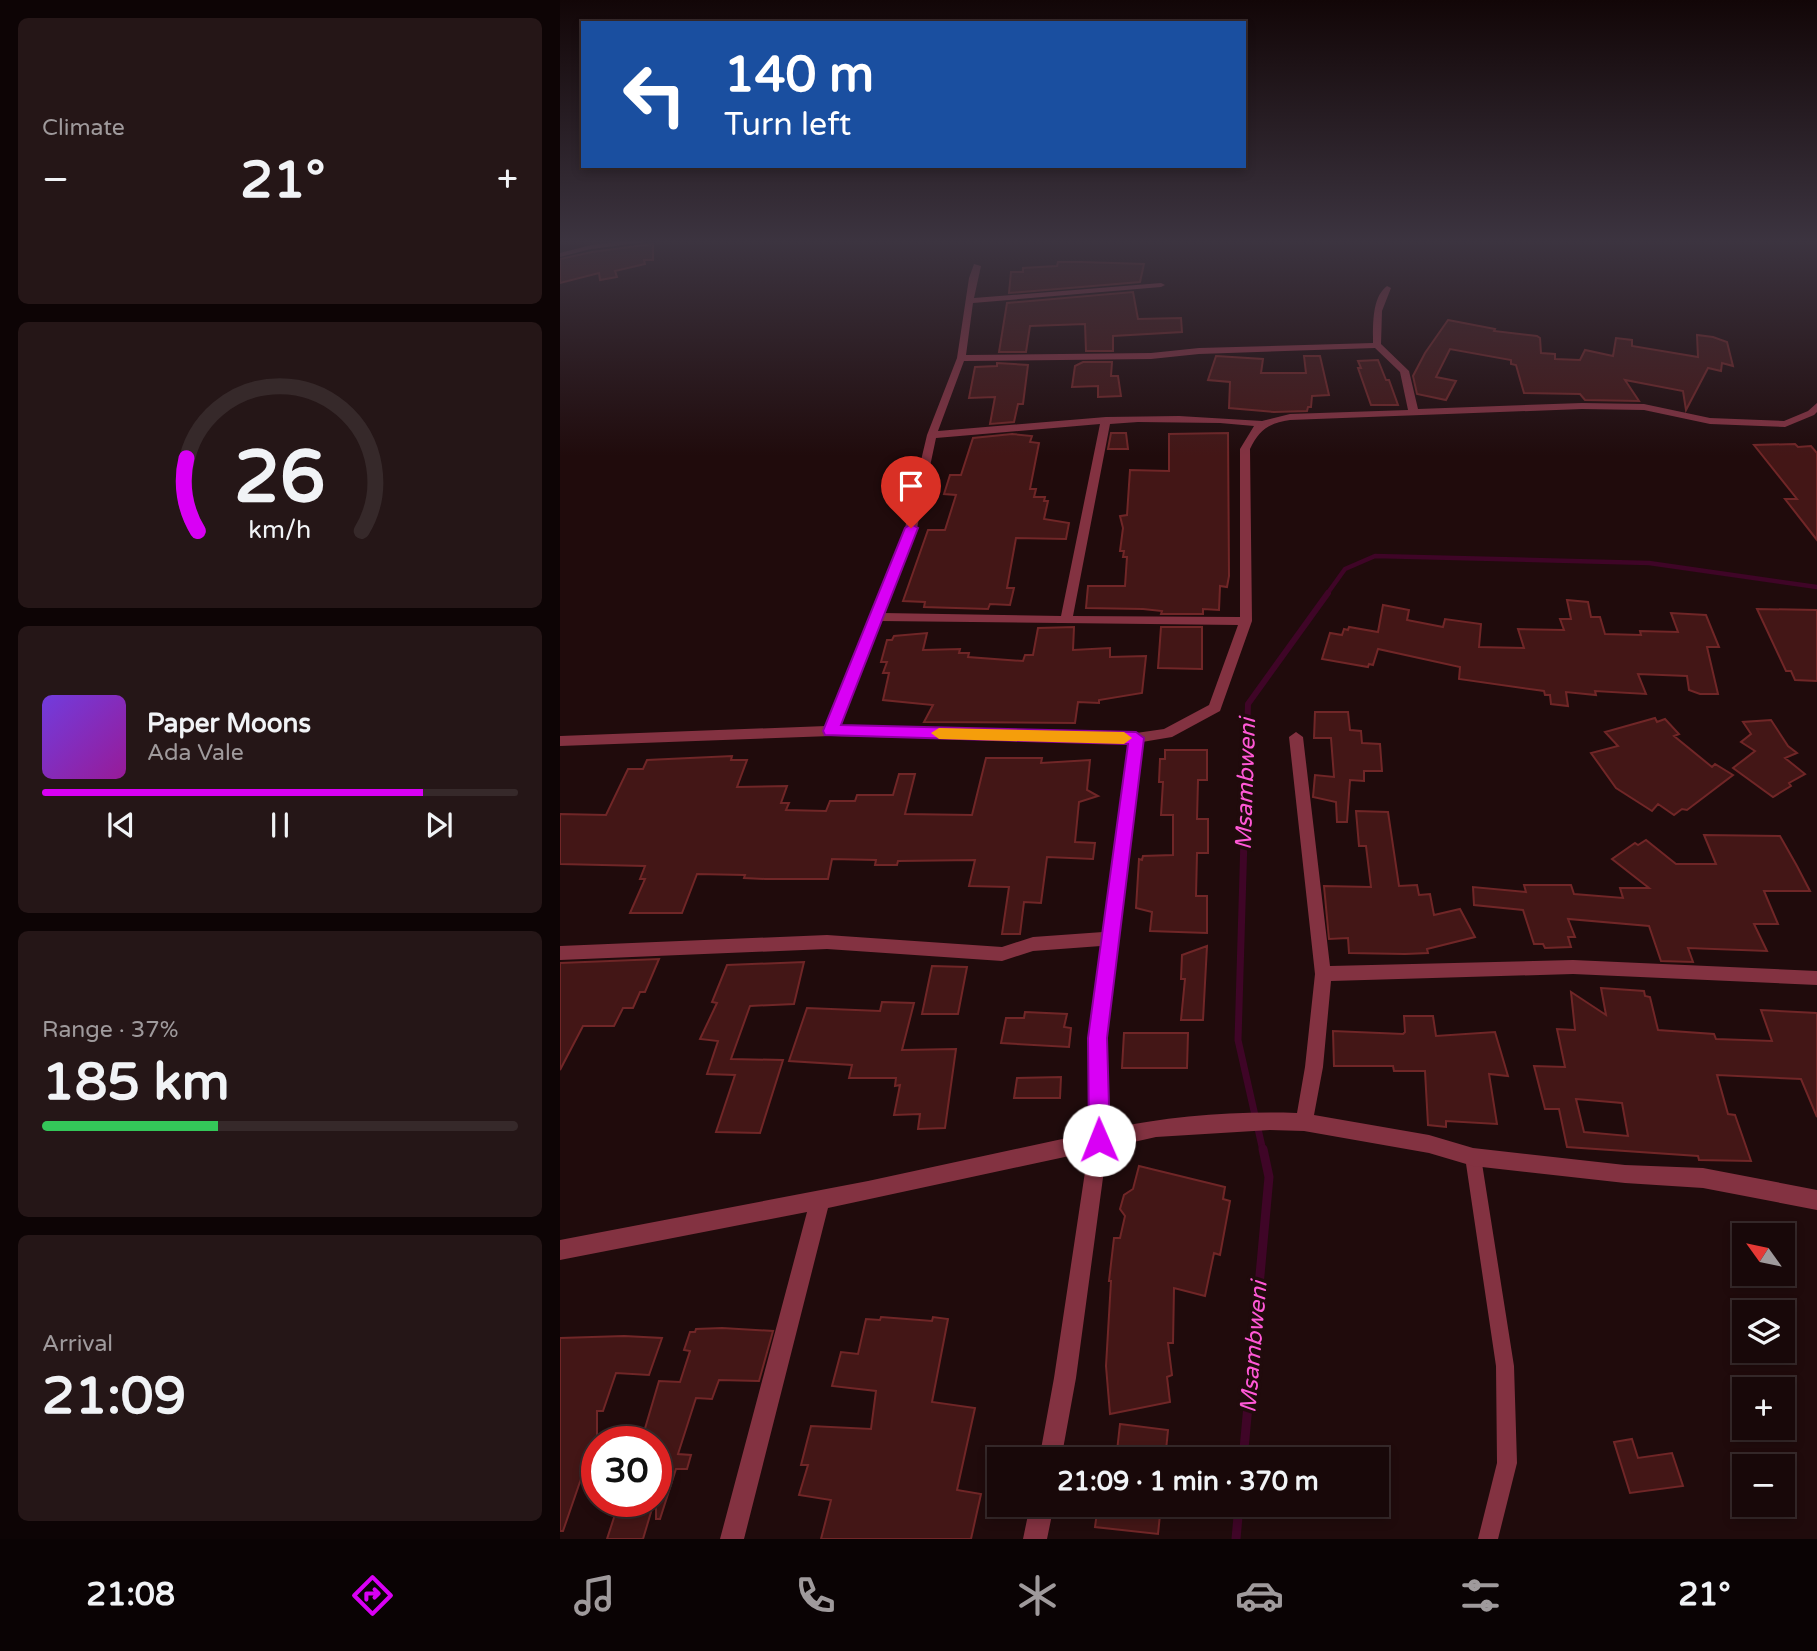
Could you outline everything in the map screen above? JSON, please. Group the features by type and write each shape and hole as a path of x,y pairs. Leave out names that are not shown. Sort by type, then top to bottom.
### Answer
{"street":[{"path":"831,731 911,528 932,435 961,358 969,312"},
{"path":"1377,345 1378,312"},
{"path":"961,358 1151,356 1199,351 1377,345 1404,371 1414,414"},
{"path":"932,435 1106,420 1220,419 1261,424 1290,417 1582,406 1644,407 1710,421 1784,424 1811,413 1817,406"},
{"path":"1066,620 1106,420"},
{"path":"560,741 831,731 1136,738 1167,733 1215,708 1247,621 1245,449 1261,424"},
{"path":"876,617 1247,621"},
{"path":"1296,737 1323,974 1314,1067 1304,1122"},
{"path":"1052,1447 1065,1378 1099,1140 1097,1038 1136,738"},
{"path":"560,953 827,942 1002,954 1033,944 1110,938"},
{"path":"1323,974 1573,967 1817,978"},
{"path":"560,1250 820,1201 1156,1128 1236,1122 1304,1122 1429,1144 1473,1157 1625,1174 1703,1178 1817,1200"},
{"path":"732,1539 820,1201"},
{"path":"1035,1539 1040,1517"}],"lane":[{"path":"1473,1157 1505,1366 1507,1463 1488,1539"}],"building":[{"path":"1006,312 1137,312 1138,319 1181,318 1182,332 1113,336 1113,351 1086,351 1085,324 1030,326 1026,352 999,352"},
{"path":"1448,320 1495,329 1494,331 1537,336 1540,338 1541,353 1555,354 1555,359 1580,360 1585,350 1613,356 1616,338 1632,340 1632,346 1698,357 1697,335 1713,337 1727,342 1733,366 1722,363 1721,371 1708,368 1686,410 1683,391 1625,380 1639,401 1585,400 1580,394 1524,393 1516,365 1511,364 1511,360 1450,349 1436,377 1456,381 1446,400 1417,394 1413,376"},
{"path":"1216,356 1263,359 1261,373 1306,373 1304,356 1320,356 1329,395 1312,396 1311,407 1308,407 1307,411 1274,412 1229,408 1230,382 1208,380"},
{"path":"1378,360 1398,405 1371,405 1358,361"},
{"path":"1083,362 1112,362 1111,376 1118,376 1121,396 1098,397 1098,386 1072,387 1075,366"},
{"path":"997,363 1028,365 1023,404 1018,404 1014,422 990,424 995,397 969,398 975,367 997,366"},
{"path":"1111,433 1126,433 1128,449 1108,449"},
{"path":"1228,433 1229,576 1227,587 1220,586 1219,610 1203,609 1203,614 1161,614 1162,611 1143,609 1086,608 1088,586 1125,586 1127,557 1123,557 1124,551 1120,551 1123,528 1120,516 1127,515 1130,470 1169,471 1169,434"},
{"path":"1012,434 1032,436 1030,442 1039,443 1030,489 1036,489 1034,497 1045,497 1044,501 1048,501 1044,519 1069,523 1066,539 1016,538 1007,588 1014,588 1010,605 990,604 988,609 924,607 925,602 903,601 928,530 945,530 956,495 944,494 950,475 961,475 973,438"},
{"path":"1795,444 1798,447 1811,446 1817,453 1817,540 1785,499 1797,499 1754,445"},
{"path":"1567,600 1588,602 1591,617 1600,617 1605,634 1678,632 1671,613 1706,615 1719,647 1707,647 1718,694 1700,694 1689,690 1687,676 1638,674 1646,694 1595,691 1596,695 1566,692 1568,706 1551,704 1550,695 1545,695 1544,691 1459,679 1460,667 1378,649 1373,665 1369,664 1368,667 1322,659 1330,633 1342,635 1344,629 1348,630 1349,627 1378,632 1383,605 1409,610 1407,620 1443,627 1445,619 1481,624 1479,647 1524,648 1518,629 1564,630 1560,619 1571,619"},
{"path":"1757,609 1817,610 1817,681 1795,680 1791,671 1786,671"},
{"path":"1074,627 1073,650 1110,648 1110,657 1146,656 1142,693 1099,700 1099,703 1078,702 1075,723 924,722 933,705 883,700 889,673 883,673 887,662 881,662 887,640 892,640 894,636 927,633 923,650 960,649 959,653 969,653 968,657 1023,661 1025,655 1033,655 1038,628"},
{"path":"1161,627 1202,627 1202,669 1158,668"},
{"path":"1315,712 1348,712 1350,730 1361,731 1362,743 1380,744 1382,771 1364,771 1364,781 1350,780 1347,822 1337,822 1336,802 1313,797 1315,775 1334,777 1331,738 1314,738"},
{"path":"1655,718 1657,722 1665,719 1679,734 1674,736 1712,767 1715,764 1733,775 1687,810 1682,809 1674,815 1658,804 1652,811 1616,788 1591,753 1618,746 1605,732"},
{"path":"1771,720 1788,746 1797,753 1785,758 1805,774 1773,797 1733,768 1755,751 1741,742 1751,734 1743,722"},
{"path":"1165,750 1207,750 1207,780 1198,780 1197,819 1208,819 1208,853 1197,853 1196,896 1207,896 1207,933 1150,931 1152,912 1136,908 1139,859 1142,860 1143,856 1173,855 1173,815 1161,815 1163,782 1159,782 1160,759 1165,759"},
{"path":"732,756 731,760 747,760 737,787 787,786 781,803 789,803 786,810 826,811 830,801 855,801 857,795 893,795 899,774 915,774 905,814 972,815 986,758 1042,758 1041,763 1090,760 1087,790 1098,796 1079,802 1075,842 1095,843 1093,859 1047,857 1041,903 1024,902 1020,934 1002,934 1009,887 969,886 975,860 898,861 897,865 875,865 876,860 832,859 828,879 765,879 744,878 745,875 697,874 682,913 630,913 645,879 640,879 645,866 560,864 560,814 606,815 628,769 643,769 647,760"},
{"path":"1356,811 1388,812 1399,886 1417,885 1419,895 1430,894 1434,915 1460,909 1475,937 1427,949 1428,953 1405,954 1349,953 1348,938 1329,939 1324,886 1371,887 1366,846 1359,846"},
{"path":"1704,835 1780,836 1797,866 1810,891 1764,891 1778,924 1754,924 1767,951 1688,948 1693,962 1661,961 1649,926 1568,919 1575,937 1568,937 1571,947 1545,948 1543,944 1534,944 1523,910 1474,905 1473,887 1526,892 1524,885 1571,885 1574,894 1623,898 1620,888 1649,888 1612,859 1635,843 1638,845 1646,840 1676,864 1716,864"},
{"path":"1207,946 1203,1020 1181,1020 1185,979 1181,979 1182,955"},
{"path":"659,959 645,992 640,992 633,1008 623,1008 614,1026 583,1026 560,1070 560,963"},
{"path":"804,962 794,1004 750,1006 731,1059 783,1060 760,1133 716,1132 735,1075 707,1074 718,1041 700,1039 717,1003 712,1002 727,965"},
{"path":"932,966 967,967 958,1014 922,1014"},
{"path":"1601,988 1644,991 1645,996 1650,997 1658,1030 1714,1034 1716,1039 1772,1041 1761,1010 1817,1013 1817,1117 1801,1079 1717,1075 1728,1114 1735,1115 1751,1161 1699,1160 1698,1156 1567,1147 1559,1109 1545,1109 1534,1066 1565,1067 1557,1029 1575,1030 1571,992 1606,1015","holes":["1576,1099 1622,1103 1628,1136 1584,1132"]},
{"path":"882,1002 914,1003 902,1050 956,1049 945,1128 918,1129 920,1114 894,1115 900,1085 895,1086 896,1078 849,1078 852,1065 789,1061 807,1008 880,1011"},
{"path":"1025,1012 1067,1014 1064,1027 1071,1028 1069,1047 1001,1043 1006,1018 1024,1018"},
{"path":"1404,1016 1433,1016 1436,1036 1495,1032 1508,1076 1489,1074 1497,1124 1446,1121 1446,1127 1428,1125 1425,1071 1394,1071 1393,1066 1334,1066 1333,1031 1403,1034"},
{"path":"1124,1033 1188,1033 1187,1068 1122,1068"},
{"path":"1061,1077 1060,1098 1014,1098 1017,1078"},
{"path":"1139,1166 1225,1187 1223,1199 1230,1201 1220,1255 1214,1253 1205,1296 1174,1288 1173,1343 1168,1343 1172,1375 1167,1377 1170,1402 1110,1414 1106,1366 1109,1281 1114,1238 1120,1238 1125,1216 1120,1209 1124,1195 1133,1189"},
{"path":"881,1317 932,1321 933,1317 948,1319 932,1402 975,1408 957,1490 981,1494 971,1539 821,1539 831,1500 799,1495 808,1465 801,1465 811,1426 871,1429 876,1391 832,1386 841,1352 858,1354 866,1319 880,1320"},
{"path":"696,1329 773,1331 759,1381 719,1380 712,1399 696,1398 678,1454 691,1455 687,1469 676,1469 672,1482 672,1426 646,1426 659,1381 680,1382 690,1351 684,1350 690,1332 695,1332"},
{"path":"560,1338 662,1338 649,1375 616,1373 603,1411 597,1411 597,1426 581,1426 581,1479 563,1531 560,1531"},
{"path":"1120,1424 1168,1430 1166,1447 1117,1447"},
{"path":"1632,1439 1638,1458 1672,1453 1683,1486 1630,1493 1614,1442"},
{"path":"614,1517 650,1517 643,1539 607,1539"},
{"path":"1096,1517 1160,1517 1158,1534 1095,1527"}],"waterway":[{"name":"Msambweni","path":"1327,594 1345,569 1375,556 1649,563 1817,587"},
{"name":"Msambweni","path":"1244,841 1248,704 1328,593"},
{"name":"Msambweni","path":"1244,839 1238,1040 1263,1151"},
{"name":"Msambweni","path":"1244,1447 1269,1177 1263,1149"},
{"name":"Msambweni","path":"1236,1539 1238,1517"}],"slow traffic":[{"path":"939,733 1124,738"}],"route":[{"path":"911,528 831,731 1136,738 1097,1038 1099,1140"}]}
